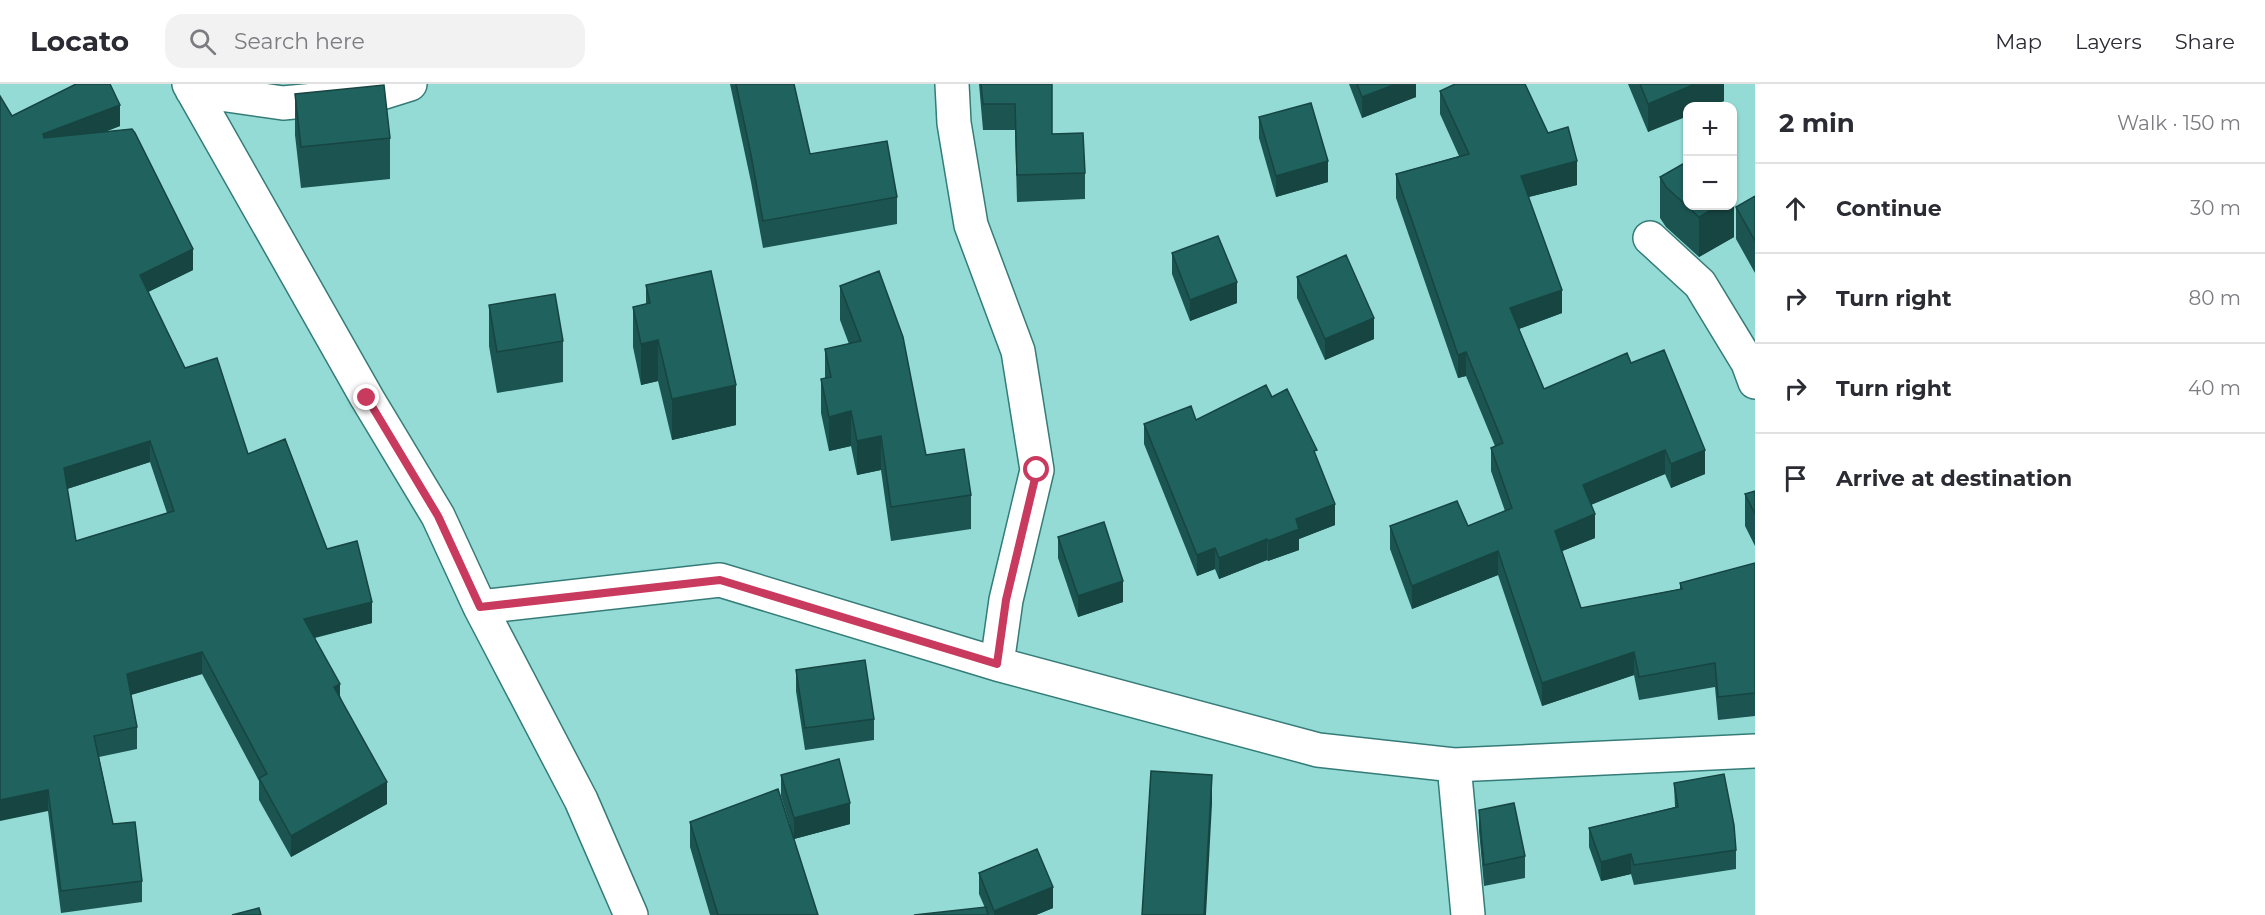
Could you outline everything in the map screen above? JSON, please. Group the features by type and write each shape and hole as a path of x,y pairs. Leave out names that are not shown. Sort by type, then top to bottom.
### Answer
{"street":[{"path":"190,87 283,103 378,94 410,84"},
{"path":"952,84 954,123 971,225 1018,351 1037,470 1006,600 997,664"},
{"path":"190,87 367,398 438,516 480,607 580,800 631,915"},
{"path":"1650,238 1700,284 1748,363 1755,382"},
{"path":"480,607 720,580 997,664 1318,750 1454,765 1755,751"},
{"path":"1454,765 1468,915"}],"building":[{"path":"76,84 110,84 120,105 43,134 44,138 132,129 193,249 140,275 185,368 217,358 248,454 285,439 327,549 357,541 372,602 304,619 340,684 334,687 387,782 291,836 259,778 267,774 202,652 127,674 137,727 94,736 113,824 135,822 142,881 61,891 48,790 0,800 0,96 12,116","holes":["150,441 174,511 76,541 64,468"]},
{"path":"736,84 794,84 810,154 887,141 897,197 763,221"},
{"path":"981,84 1052,84 1052,134 1083,133 1085,173 1017,175 1015,104 983,104"},
{"path":"1357,84 1396,84 1362,97"},
{"path":"1455,84 1525,84 1548,133 1568,127 1577,161 1521,176 1562,290 1510,308 1544,389 1627,353 1631,363 1664,350 1705,450 1671,464 1665,450 1583,485 1595,514 1555,531 1581,608 1682,589 1680,583 1755,563 1755,693 1718,697 1715,663 1639,677 1634,652 1542,683 1498,551 1412,586 1390,526 1457,501 1468,526 1512,508 1491,448 1503,443 1466,352 1458,355 1396,174 1469,154 1440,91"},
{"path":"1640,84 1695,84 1648,104"},
{"path":"384,85 390,138 301,147 295,94"},
{"path":"1311,103 1328,161 1276,176 1259,117"},
{"path":"1683,164 1683,202 1666,187 1660,177"},
{"path":"1755,196 1755,241 1737,209 1737,206"},
{"path":"1691,210 1711,210 1699,217"},
{"path":"1218,236 1237,282 1190,300 1172,253"},
{"path":"1346,255 1374,318 1325,339 1297,277"},
{"path":"711,271 736,385 672,399 658,340 641,344 633,307 650,303 646,285"},
{"path":"879,271 903,337 926,455 964,449 971,495 891,507 881,436 857,441 851,411 829,417 821,379 831,377 825,349 861,341 840,286"},
{"path":"555,294 563,341 497,352 489,305"},
{"path":"1266,385 1272,397 1287,389 1317,450 1314,451 1335,504 1296,519 1299,529 1268,541 1267,539 1219,558 1215,548 1197,555 1144,424 1191,406 1196,420"},
{"path":"1755,491 1755,514 1745,494"},
{"path":"1104,522 1123,581 1078,596 1058,537"},
{"path":"865,660 874,719 805,728 796,670"},
{"path":"839,759 850,803 794,818 781,775"},
{"path":"1151,771 1212,775 1204,915 1142,915"},
{"path":"1724,774 1734,825 1736,850 1634,865 1631,854 1601,862 1589,828 1678,807 1674,783"},
{"path":"778,789 818,915 718,915 690,822"},
{"path":"1514,803 1525,856 1484,865 1479,810"},
{"path":"1037,849 1053,887 994,911 979,873"},
{"path":"986,907 988,915 914,915"},
{"path":"259,908 261,915 232,915"}],"route":[{"path":"367,398 438,516 480,607 720,580 997,664 1006,600 1037,470"}]}
